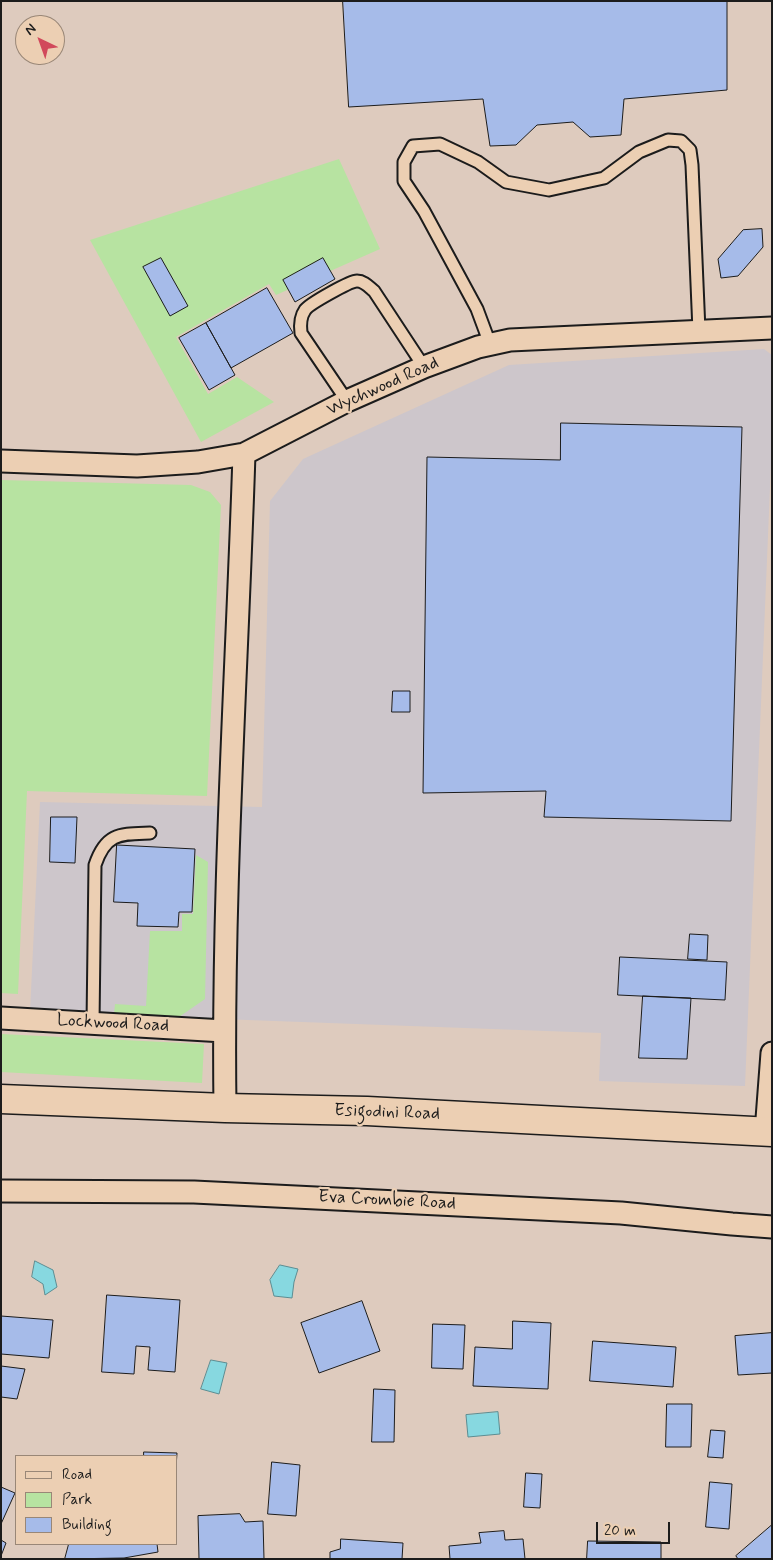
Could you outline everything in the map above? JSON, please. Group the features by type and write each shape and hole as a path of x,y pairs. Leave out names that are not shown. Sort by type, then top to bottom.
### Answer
{"main road":[{"name":"Esigodini Road","path":"1,1098 225,1108 367,1111 769,1132"}],"street":[{"name":"Wychwood Road","path":"1,461 138,466 198,462 244,454 347,401 424,367 490,344 510,340 772,328"},
{"path":"225,1108 224,1031 230,792 244,454"},
{"name":"Lockwood Road","path":"1,1018 224,1031"},
{"path":"769,1132 772,1054"},
{"name":"Eva Crombie Road","path":"1,1191 204,1192 621,1213 772,1226"}],"lane":[{"path":"490,344 477,310 424,211 404,181 404,162 413,146 440,144 478,162 506,182 549,190 604,178 639,152 668,140 681,141 690,150 692,164 699,331"},
{"path":"347,401 302,333 300,322 305,309 345,284 358,281 368,285 374,291 424,367"},
{"path":"93,1023 95,864 98,856 114,837 120,834 150,832"}],"shaded area":[{"path":"764,349 772,355 772,440 745,1086 599,1081 601,1033 30,1012 40,802 262,807 270,501 303,459 509,365"}],"green space":[{"path":"339,159 380,249 276,295 269,284 176,337 208,394 237,377 274,402 201,442 90,240"},
{"path":"1,480 191,485 210,492 221,505 207,796 27,791 18,994 1,993"},
{"path":"196,855 208,862 205,999 179,1017 114,1014 115,1004 146,1006 150,931 182,931 182,914 193,914"},
{"path":"1,1034 204,1044 202,1083 1,1072"}],"water":[{"path":"35,1261 53,1270 57,1287 45,1295 43,1284 32,1277"},
{"path":"280,1265 298,1269 292,1298 274,1296 270,1280"},
{"path":"211,1360 227,1363 219,1394 201,1389"},
{"path":"498,1412 500,1434 468,1437 466,1415"}],"building":[{"path":"343,1 727,1 727,90 624,99 621,135 590,137 573,122 537,125 516,145 490,146 483,99 349,107"},
{"path":"762,229 763,247 738,276 721,278 718,259 743,230"},
{"path":"161,258 188,306 170,316 143,267"},
{"path":"323,258 335,279 295,302 283,280"},
{"path":"267,288 293,333 231,368 206,323"},
{"path":"206,323 235,375 209,390 179,338"},
{"path":"561,423 742,427 731,821 544,817 546,791 423,793 427,457 560,460"},
{"path":"393,691 410,691 410,712 392,712"},
{"path":"51,817 77,817 75,863 50,862"},
{"path":"117,845 195,849 192,912 179,912 178,927 137,926 138,903 114,902"},
{"path":"690,934 708,935 707,960 688,959"},
{"path":"620,957 727,962 725,1000 618,995"},
{"path":"643,996 691,998 687,1059 639,1058"},
{"path":"107,1295 180,1300 175,1372 148,1370 150,1347 136,1346 134,1374 102,1372"},
{"path":"362,1301 380,1351 319,1373 301,1323"},
{"path":"1,1316 53,1320 49,1358 1,1354"},
{"path":"513,1321 551,1323 548,1389 473,1386 475,1347 512,1349"},
{"path":"433,1324 465,1325 463,1369 432,1368"},
{"path":"772,1333 772,1373 738,1375 735,1336"},
{"path":"593,1341 676,1347 673,1387 590,1381"},
{"path":"1,1366 25,1369 17,1399 1,1397"},
{"path":"374,1389 395,1390 394,1442 372,1442"},
{"path":"667,1404 692,1404 691,1447 666,1447"},
{"path":"711,1430 725,1431 723,1458 708,1457"},
{"path":"144,1452 177,1453 177,1455 144,1455"},
{"path":"272,1462 300,1465 296,1516 268,1514"},
{"path":"526,1473 542,1474 540,1508 524,1507"},
{"path":"710,1482 732,1484 729,1529 706,1527"},
{"path":"1,1487 15,1493 1,1524"},
{"path":"240,1514 245,1522 263,1521 264,1559 199,1559 198,1516"},
{"path":"772,1525 772,1559 738,1559 736,1556"},
{"path":"504,1531 505,1540 523,1539 525,1559 450,1559 449,1546 481,1543 479,1533"},
{"path":"341,1539 403,1543 402,1559 330,1559 330,1552 340,1549"},
{"path":"1,1540 6,1543 1,1556"},
{"path":"588,1541 661,1542 661,1559 587,1559"},
{"path":"69,1545 157,1545 158,1552 124,1558 65,1559"}]}
